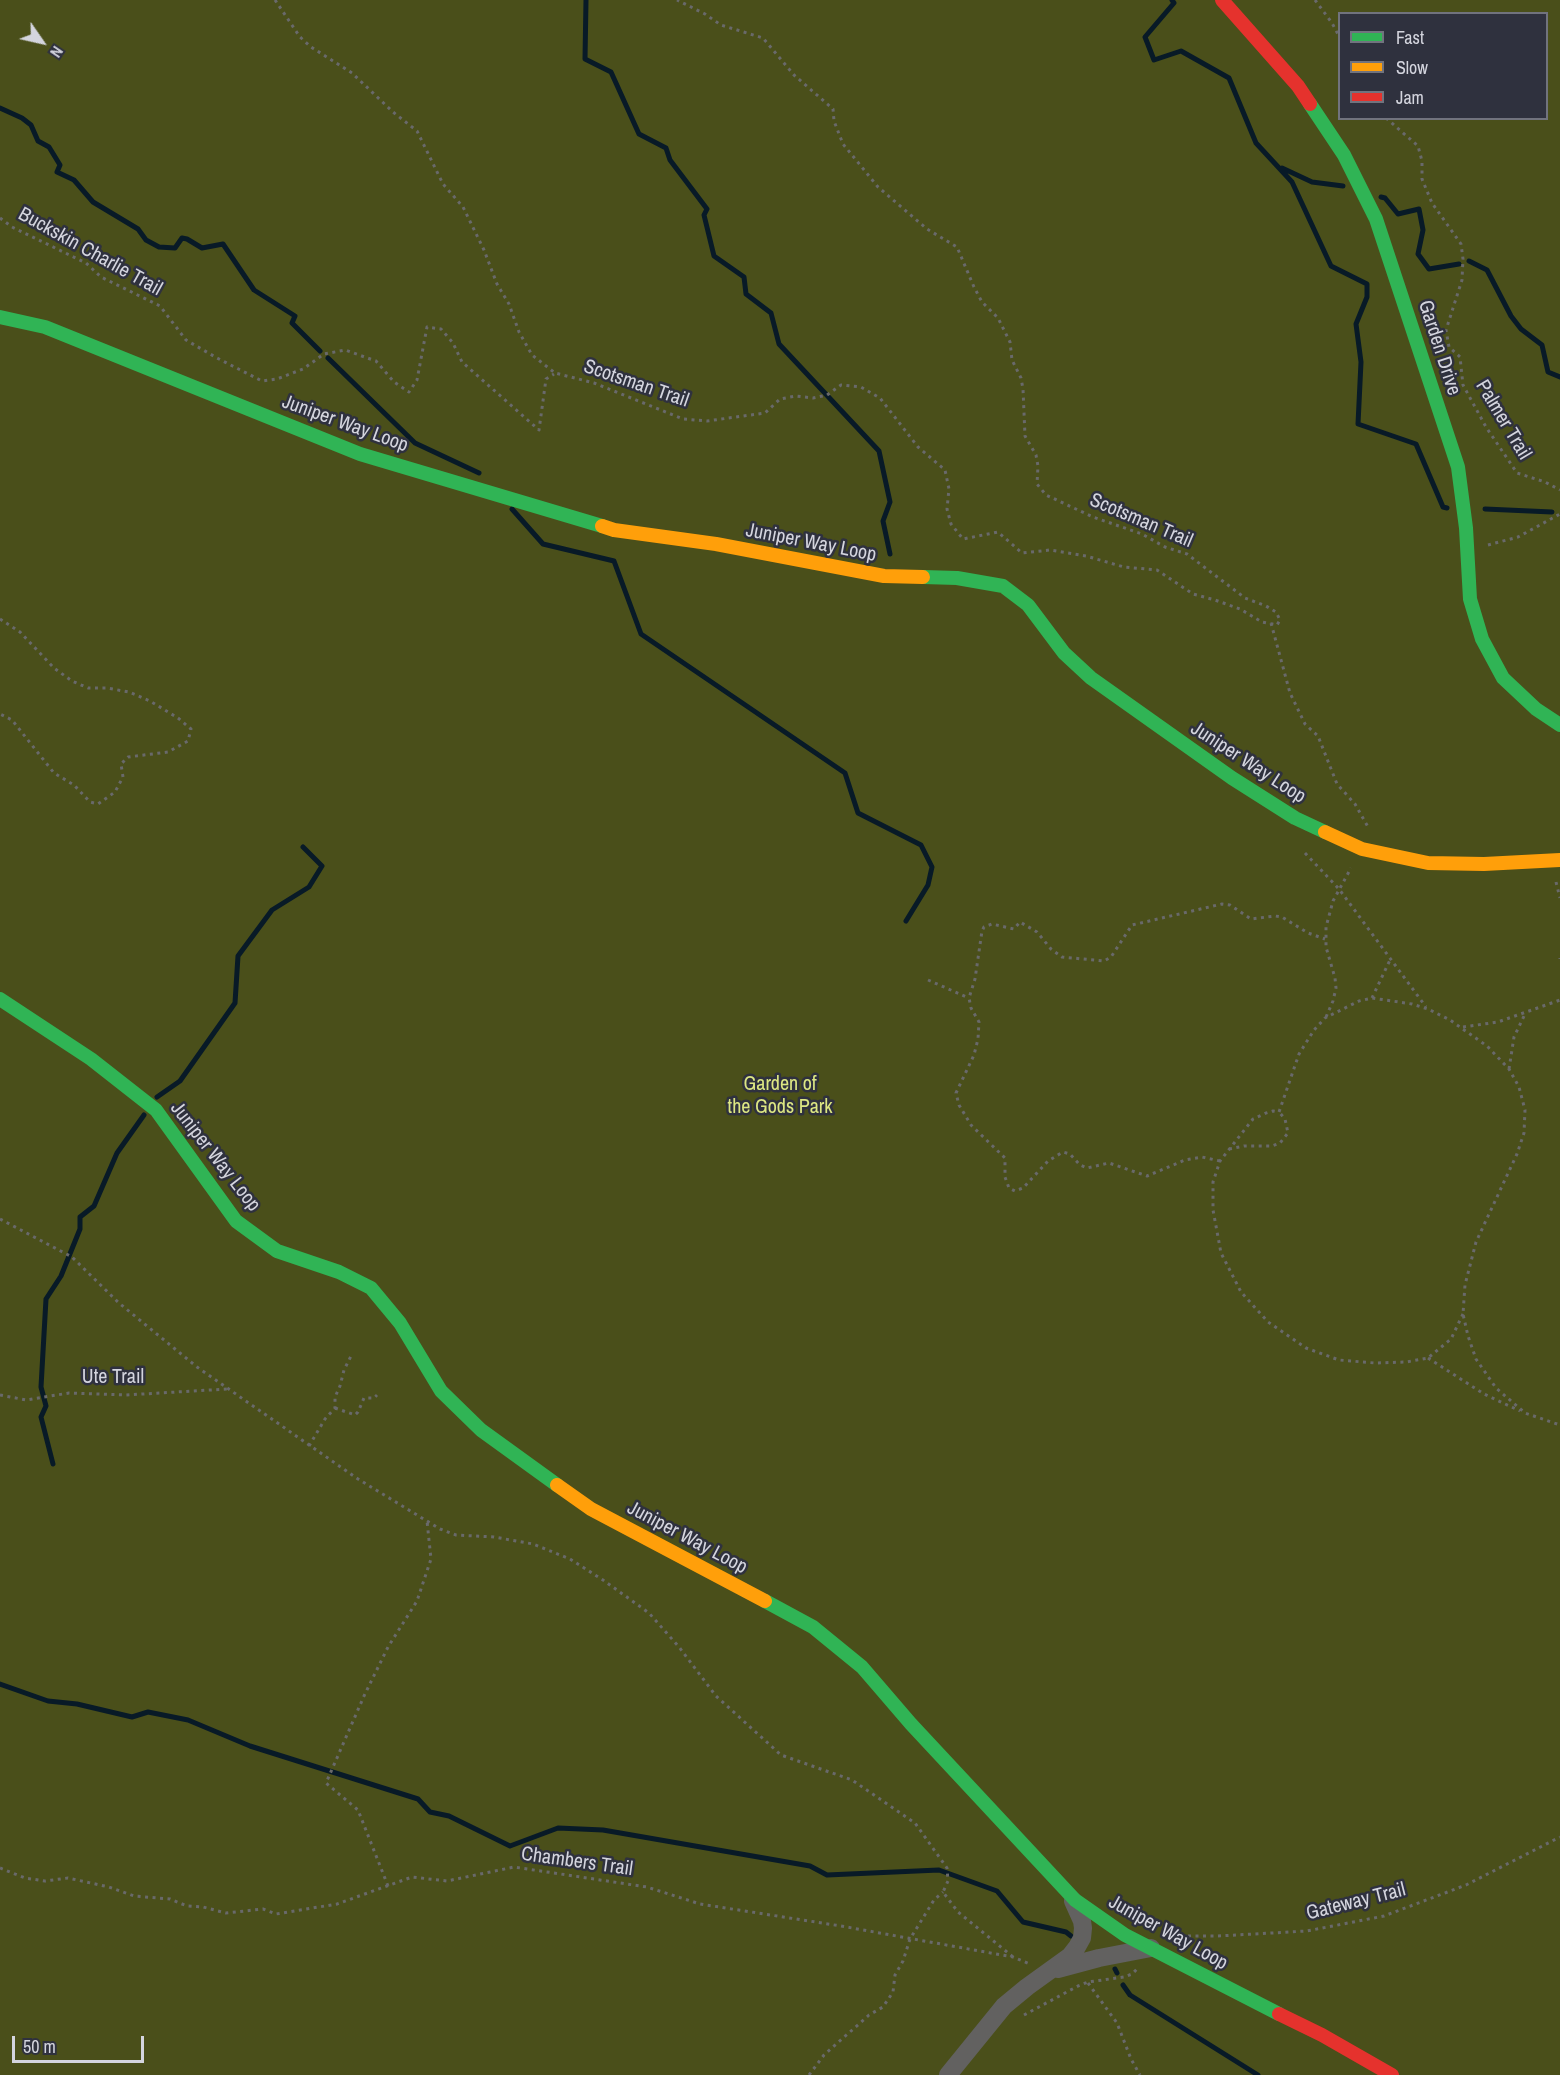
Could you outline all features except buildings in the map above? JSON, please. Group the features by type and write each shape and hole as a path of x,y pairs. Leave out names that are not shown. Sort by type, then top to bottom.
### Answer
{"street":[{"name":"Garden Drive","path":"1222,0 1298,86 1344,155 1376,219 1458,467 1466,528 1470,599 1482,639 1503,678 1536,709 1560,725"},
{"name":"Juniper Way Loop","path":"0,317 45,327 360,454 614,530 716,544 884,576 957,578 1004,586 1028,605 1064,653 1091,678 1232,778 1295,818 1362,849 1428,863 1484,864 1560,860"},
{"name":"Juniper Way Loop","path":"0,999 91,1059 156,1110 236,1221 277,1251 339,1272 370,1288 400,1323 441,1391 481,1430 591,1509 813,1627 862,1667 911,1724 1070,1894 1112,1927 1205,1977 1322,2035 1392,2075"},
{"path":"948,2075 1004,2007 1070,1956 1082,1938 1082,1921 1070,1894"},
{"path":"1053,1968 1151,1948"}],"path":[{"name":"Scotsman Trail","path":"275,0 305,42 352,73 417,131 443,184 463,207 527,348 532,355 555,373 594,383 683,419 707,422 765,413 780,399 796,396 813,398 827,395 841,385 861,387 880,398 918,447 945,470 949,489 947,509 951,524 963,539 998,532 1022,553 1050,550 1086,556 1124,567 1157,570 1193,594 1240,609 1262,622 1277,625 1280,620 1276,612 1245,598 1187,554 1165,547 1142,534 1093,518 1046,495 1037,484 1036,455 1025,436 1023,389 1021,378 1012,360 1010,342 998,318 982,302 957,247 927,229 878,187 843,144 834,121 833,109 794,75 763,38 721,25 677,0"},
{"path":"1316,0 1338,34"},
{"name":"Palmer Trail","path":"1388,120 1418,146 1422,161 1422,179 1432,203 1446,226 1461,244 1462,280 1446,330 1449,347 1460,357 1463,386 1486,428 1517,473 1545,482 1560,490"},
{"name":"Buckskin Charlie Trail","path":"0,218 12,227 86,263 101,277 160,306 186,340 262,381 303,369 324,354 345,350 376,360 394,382 409,392 417,380 427,327 441,329 453,343 462,362 539,430 546,379 555,373"},
{"path":"1467,550 1518,537 1560,514"},
{"path":"0,619 20,632 54,668 72,681 88,688 107,688 129,692 169,712 191,729 188,741 168,752 128,757 121,764 123,777 115,792 98,804 90,802 74,785 54,773 12,720 0,714"},
{"path":"1271,623 1290,693 1305,724 1318,736 1337,784 1355,804 1370,832 1328,915 1325,939 1335,978 1336,988 1333,1001 1325,1018 1314,1030 1299,1054 1279,1112"},
{"path":"1305,853 1339,890 1428,1009"},
{"path":"1220,1161 1202,1156 1175,1163 1158,1173 1147,1176 1109,1163 1087,1168 1080,1165 1070,1154 1063,1152 1044,1164 1023,1188 1012,1190 1005,1177 1005,1158 971,1125 957,1098 957,1087 970,1065 978,1039 979,1022 971,1008 969,998 981,950 981,936 984,927 992,924 1014,929 1020,922 1036,932 1051,949 1062,957 1104,961 1111,957 1132,924 1222,904 1230,906 1251,920 1282,917 1308,933 1325,939"},
{"path":"1372,998 1390,960"},
{"path":"928,980 969,998"},
{"path":"1325,1018 1344,1007 1372,998 1394,1000 1428,1009 1461,1027 1487,1046 1509,1070 1522,1097 1525,1110 1524,1133 1517,1154 1476,1242 1465,1285 1463,1314 1468,1336 1481,1368 1496,1388 1525,1413"},
{"path":"1461,1027 1488,1024 1560,1000"},
{"path":"1509,1070 1514,1037 1526,1012"},
{"path":"1227,1150 1280,1143 1288,1133 1284,1119 1279,1112 1273,1111 1252,1119 1227,1150 1220,1161 1213,1182 1213,1210 1221,1253 1241,1292 1268,1322 1306,1348 1339,1360 1375,1363 1406,1362 1428,1358 1451,1339 1463,1314"},
{"path":"0,1219 72,1257 119,1303 197,1367 309,1446 440,1529 456,1535 494,1537 533,1544 570,1559 603,1580 650,1613 716,1696 782,1755 852,1780 915,1823 947,1868 948,1881 943,1892 934,1900 910,1939 895,1976 893,1992 883,2007 869,2015 824,2055 809,2075"},
{"path":"309,1446 325,1419 335,1408 335,1397 351,1356"},
{"path":"1428,1358 1485,1394 1525,1413 1560,1425"},
{"name":"Ute Trail","path":"0,1395 26,1400 69,1393 126,1395 227,1389"},
{"path":"335,1408 355,1415 364,1398 374,1398 377,1395"},
{"path":"388,1887 358,1810 326,1783 383,1656 417,1601 430,1559 427,1521"},
{"name":"Gateway Trail","path":"1151,1948 1162,1936 1218,1936 1307,1930 1384,1916 1466,1885 1560,1837"},
{"name":"Chambers Trail","path":"0,1868 25,1878 45,1881 68,1878 109,1887 134,1896 170,1899 187,1906 203,1907 226,1913 263,1909 276,1914 337,1904 412,1877 447,1881 514,1867 647,1887 700,1904 842,1926 1013,1957 1053,1968"},
{"path":"943,1892 958,1912 1013,1957"},
{"path":"1088,1982 1117,2023 1140,2075"},
{"path":"1020,2017 1078,1986"}],"green space":[{"name":"Garden of the Gods Park","path":"0,0 1560,0 1560,2075 0,2075"}],"waterway":[{"path":"586,0 585,59 611,72 639,134 666,148 670,160 707,209 704,215 714,256 744,277 746,294 771,313 779,344 879,451 890,502 883,521 890,554"},
{"path":"1172,0 1174,3 1145,37 1154,60 1181,51 1229,78 1256,143 1292,182 1331,266 1367,284 1367,297 1356,324 1361,362 1358,424 1416,444 1443,507 1447,508"},
{"path":"0,108 22,118 31,125 38,141 49,147 60,165 57,172 74,180 93,202 138,229 146,240 159,247 175,248 182,238 202,248 223,244 254,290 295,316 292,323 320,351"},
{"path":"1282,168 1312,182 1343,186"},
{"path":"1381,197 1385,198 1398,214 1419,209 1423,230 1418,254 1429,269 1459,264"},
{"path":"1469,261 1487,270 1511,316 1521,329 1542,345 1548,372 1560,377"},
{"path":"328,358 415,443 479,473"},
{"path":"512,509 543,544 614,561 641,634 845,773 858,813 921,845 932,867 928,885 906,921"},
{"path":"1485,509 1552,512"},
{"path":"157,1097 180,1081 235,1003 238,956 272,910 309,887 322,866 303,847"},
{"path":"53,1464 41,1417 46,1406 41,1387 46,1299 61,1276 80,1229 80,1217 94,1206 117,1153 144,1115"},
{"path":"0,1684 48,1701 77,1704 132,1717 148,1712 188,1720 250,1746 418,1799 430,1812 449,1816 510,1846 558,1828 603,1830 810,1866 827,1875 939,1870 997,1891 1023,1922 1066,1932 1071,1936"},
{"path":"1115,1969 1117,1973"},
{"path":"1123,1985 1130,1995 1258,2075"}],"traffic: fast":[{"path":"1310,104 1344,155 1376,219 1458,467 1466,528 1470,599 1482,639 1503,678 1536,709 1560,725"},
{"path":"0,317 45,327 360,454 602,526"},
{"path":"923,577 957,578 1003,586 1028,605 1064,653 1091,678 1232,778 1295,818 1325,832"},
{"path":"0,999 91,1059 156,1110 236,1221 277,1251 339,1272 371,1288 400,1323 441,1391 481,1430 557,1485"},
{"path":"765,1601 813,1627 862,1667 911,1724 1075,1900 1125,1935 1279,2014"}],"traffic: slow":[{"path":"602,526 614,530 716,544 884,576 923,577"},
{"path":"1325,832 1362,849 1428,863 1484,864 1560,860"},
{"path":"557,1485 591,1509 765,1601"}],"traffic: jam":[{"path":"1222,0 1298,86 1310,104"},
{"path":"1279,2014 1322,2035 1392,2075"}]}
